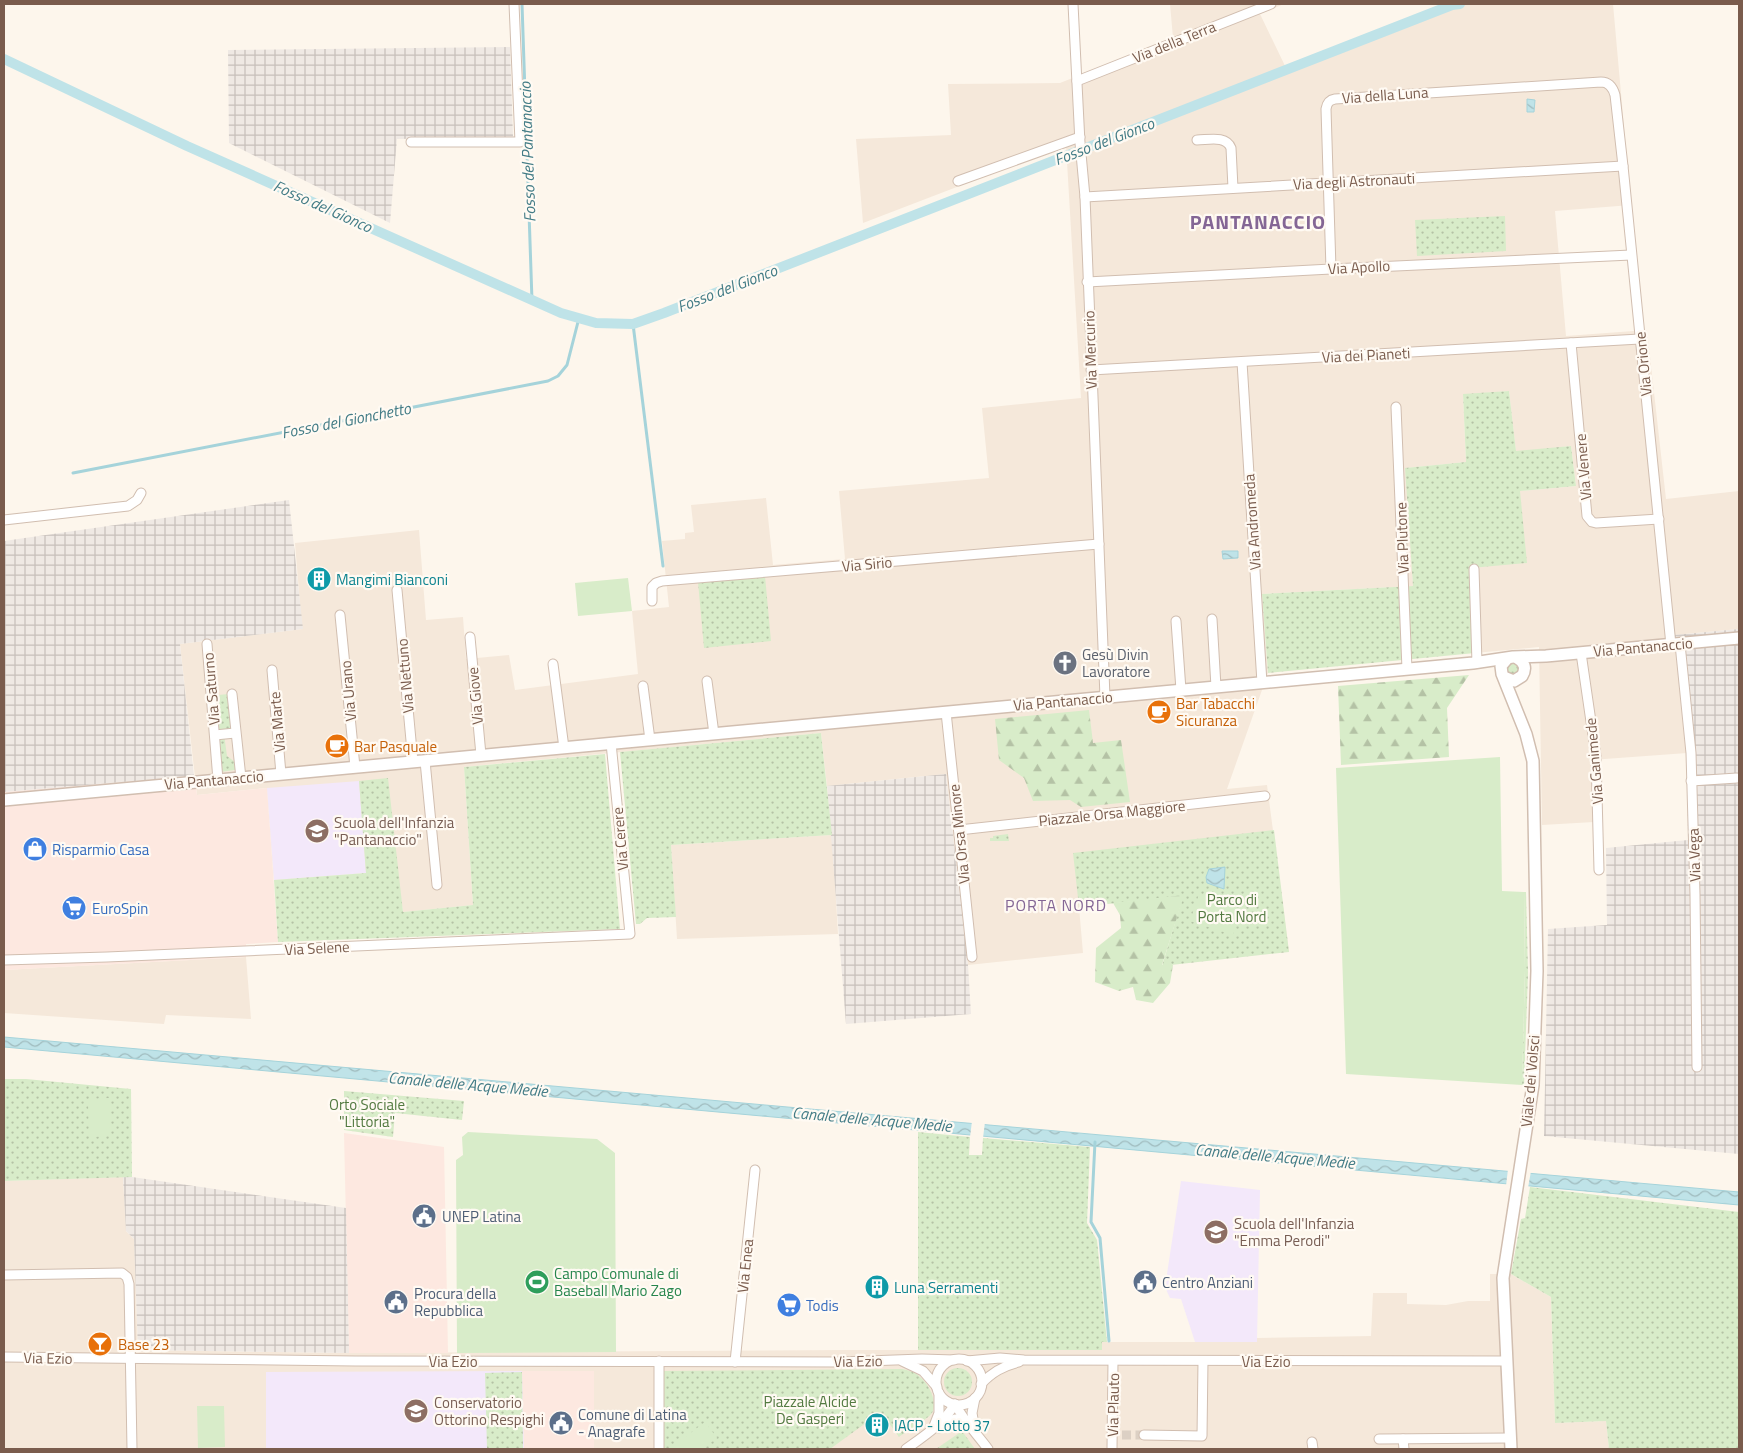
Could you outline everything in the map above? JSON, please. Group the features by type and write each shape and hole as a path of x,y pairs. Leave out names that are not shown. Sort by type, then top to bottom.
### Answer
{"street":[{"path":"411,142 520,142 514,4"},
{"name":"Via Mercurio","path":"1073,4 1084,197 1105,697"},
{"name":"Via della Terra","path":"1077,81 1271,4"},
{"name":"Via della Luna","path":"1331,268 1326,109 1327,104 1333,99 1601,82 1610,85"},
{"name":"Via Orione","path":"1610,85 1615,96 1659,519 1675,644"},
{"path":"958,181 1080,140"},
{"path":"1197,140 1224,140 1230,144 1233,188"},
{"name":"Via degli Astronauti","path":"1084,197 1623,166"},
{"name":"Via Apollo","path":"1087,282 1331,268 1631,255"},
{"name":"Via dei Pianeti","path":"1091,370 1640,339"},
{"name":"Via Venere","path":"1571,343 1587,516 1592,522 1596,523 1659,519"},
{"name":"Via Andromeda","path":"1242,362 1262,683"},
{"name":"Via Plutone","path":"1396,407 1407,669"},
{"path":"4,520 128,506 137,500 141,494"},
{"name":"Via Sirio","path":"652,601 652,587 662,581 1098,544"},
{"path":"1474,569 1477,663"},
{"name":"Via Nettuno","path":"397,590 413,762"},
{"name":"Via Urano","path":"340,615 355,767"},
{"path":"1212,618 1216,687"},
{"path":"1176,621 1180,690"},
{"name":"Via Giove","path":"470,637 481,755"},
{"name":"Via Pantanaccio","path":"4,800 1477,663 1534,655 1546,656 1739,638"},
{"name":"Via Saturno","path":"206,644 218,780"},
{"name":"Via Vega","path":"1675,644 1691,753 1697,1067"},
{"name":"Via Ganimede","path":"1581,653 1596,756 1599,870"},
{"name":"Via Pantanaccio","path":"1523,674 1536,661 1546,656"},
{"path":"1512,658 1523,662 1523,674 1510,681 1502,673 1502,663 1512,658"},
{"name":"Via Pantanaccio","path":"1477,663 1502,673"},
{"path":"553,664 564,748"},
{"name":"Via Marte","path":"272,670 281,774"},
{"name":"Viale dei Volsci","path":"1502,673 1513,703 1519,713 1529,744 1533,770 1537,971 1533,1085 1503,1278 1510,1444"},
{"name":"Viale dei Volsci","path":"1519,713 1518,692 1523,674"},
{"path":"707,681 714,734"},
{"path":"643,686 650,740"},
{"name":"Via Saturno","path":"232,694 241,778"},
{"name":"Via Orsa Minore","path":"946,712 972,957"},
{"name":"Via Saturno","path":"215,735 235,733"},
{"name":"Via Cerere","path":"611,743 630,934"},
{"path":"425,761 437,885"},
{"path":"1691,781 1737,778"},
{"name":"Piazzale Orsa Maggiore","path":"959,830 1265,796"},
{"name":"Via Selene","path":"4,960 117,957 630,934"},
{"name":"Via Enea","path":"735,1362 755,1170"},
{"path":"4,1275 125,1274 128,1284 132,1449"},
{"name":"Via Ezio","path":"4,1357 355,1361 735,1362 954,1360"},
{"name":"Via Ezio","path":"967,1361 1000,1358 1024,1360 1507,1361"},
{"path":"932,1431 939,1413 938,1373 947,1362 954,1360 967,1361 980,1373 981,1384 975,1398 972,1413 975,1431"},
{"name":"Via Ezio","path":"981,1384 988,1376 999,1369 1024,1360"},
{"name":"Via Plauto","path":"1112,1449 1113,1360"},
{"path":"1144,1435 1202,1436 1203,1360"},
{"path":"659,1361 659,1449"},
{"name":"Via Ezio","path":"902,1361 923,1371 938,1390"},
{"path":"938,1390 943,1398 955,1404 966,1403 975,1398"},
{"path":"955,1404 963,1419 975,1431 988,1449"},
{"path":"932,1431 955,1404"},
{"path":"906,1449 932,1431 955,1420 963,1419"},
{"path":"1112,1435 1122,1435"},
{"path":"1379,1439 1510,1444"},
{"path":"1403,1439 1404,1449"}],"shaded area":[{"path":"1170,4 1284,4 1260,14 1287,70 1452,5 1613,4 1631,205 1555,211 1566,336 1647,330 1666,499 1739,491 1739,629 1674,635 1687,753 1591,760 1594,822 1542,825 1539,647 1475,653 1471,568 1520,491 1576,486 1571,446 1516,452 1509,391 1463,395 1466,462 1406,468 1413,586 1262,594 1268,673 1227,789 1267,785 1289,952 1183,895 1079,907 1083,953 968,965 946,774 827,786 821,733 464,767 473,905 403,912 397,870 274,880 267,788 197,795 180,644 302,629 295,543 419,530 426,620 463,617 466,659 509,655 515,690 638,674 632,611 669,607 662,541 685,539 685,533 694,532 691,505 766,498 773,565 845,559 839,491 989,478 982,408 1081,398 1066,145 863,223 856,139 951,135 948,84 1060,83 1173,38"},
{"path":"510,47 513,137 397,139 390,223 229,143 228,50"},
{"path":"289,500 303,629 180,644 194,776 4,792 4,541"},
{"path":"1739,629 1739,1154 1544,1136 1548,929 1607,925 1606,848 1688,840 1687,753 1674,635"},
{"path":"946,774 968,965 971,1014 846,1024 827,786"},
{"path":"194,776 197,795 267,788 278,942 246,944 246,957 4,970 4,792"},
{"name":"Scuola dell'Infanzia \"Pantanaccio\"","path":"359,781 366,873 274,880 267,788"},
{"path":"832,835 838,934 677,939 671,845"},
{"path":"246,957 251,1019 166,1015 164,1024 4,1013 4,970"},
{"path":"344,1133 444,1147 448,1353 349,1353"},
{"path":"123,1177 126,1231 134,1239 138,1350 349,1353 1102,1350 1102,1342 1256,1342 1257,1338 1371,1336 1373,1293 1407,1293 1407,1304 1446,1305 1468,1301 1490,1301 1490,1274 1511,1274 1551,1297 1555,1423 1606,1421 1609,1449 4,1449 4,1181"},
{"path":"123,1177 346,1208 349,1353 138,1350 134,1239 126,1231"},
{"name":"Scuola dell'Infanzia \"Emma Perodi\"","path":"1181,1181 1260,1190 1257,1342 1195,1342 1181,1299 1170,1298 1163,1283 1169,1280 1167,1274"},
{"path":"522,1371 594,1371 594,1449 524,1449"},
{"path":"522,1371 524,1449 266,1449 266,1372"}],"green space":[{"path":"1505,216 1506,251 1417,256 1415,220"},
{"path":"1509,391 1516,451 1571,446 1576,486 1520,491 1527,563 1471,568 1475,653 1268,673 1262,594 1413,586 1405,468 1466,462 1463,394"},
{"path":"765,576 771,641 704,648 698,582"},
{"path":"628,578 632,611 578,616 575,583"},
{"path":"1512,661 1519,664 1520,671 1514,676 1507,673 1506,665"},
{"path":"1469,675 1447,708 1449,757 1341,765 1338,686"},
{"path":"229,694 232,727 224,734 227,756 235,762 235,770 220,772 218,747 220,744 216,706 219,704 218,695"},
{"path":"1089,710 1093,743 1121,740 1130,802 1081,807 1070,800 1033,801 1024,778 999,760 995,719"},
{"path":"821,733 832,835 671,845 676,917 647,918 640,924 636,924 620,752"},
{"path":"605,754 620,929 278,942 274,880 366,873 359,781 388,778 403,912 473,905 464,767"},
{"path":"1500,757 1502,891 1524,892 1525,970 1522,1085 1346,1074 1336,768"},
{"name":"Parco di Porta Nord","path":"1274,830 1289,952 1162,966 1183,896 1079,907 1073,853"},
{"path":"1008,834 1009,841 990,841 990,838 993,838 993,836"},
{"path":"1524,892 1526,892 1528,973 1524,1086 1522,1085 1525,970"},
{"path":"1199,894 1242,909 1233,935 1190,921"},
{"path":"1184,895 1162,965 1173,965 1170,983 1153,1003 1136,1000 1133,987 1119,991 1095,982 1096,948 1121,928 1120,915 1113,903"},
{"path":"4,1079 26,1079 131,1089 132,1177 4,1181"},
{"name":"Orto Sociale \"Littoria\"","path":"344,1091 464,1101 462,1120 395,1113 393,1137 344,1130"},
{"path":"109,1098 110,1136 89,1137 88,1099"},
{"name":"Campo Comunale di Baseball Mario Zago","path":"468,1132 597,1139 615,1153 616,1352 457,1353 456,1160 463,1155 462,1137"},
{"path":"918,1132 970,1137 969,1155 982,1155 983,1138 1090,1147 1087,1223 1097,1240 1107,1342 1102,1342 1102,1350 918,1350"},
{"path":"1530,1187 1739,1212 1739,1449 1609,1449 1606,1421 1555,1423 1551,1297 1511,1274 1521,1219 1525,1218"},
{"path":"958,1368 968,1372 972,1382 968,1392 958,1396 948,1392 944,1382 948,1372"},
{"name":"Piazzale Alcide De Gasperi","path":"902,1369 918,1375 923,1380 932,1394 934,1409 929,1416 899,1437 881,1412 830,1449 662,1449 662,1371"},
{"path":"522,1372 523,1449 487,1449 485,1373"},
{"path":"197,1406 224,1406 225,1447 198,1448"},
{"path":"705,1422 717,1438 701,1449 675,1449 673,1446"},
{"path":"962,1431 975,1449 936,1449"}],"water":[{"path":"1527,99 1535,100 1534,112 1527,112"},
{"path":"1222,551 1238,551 1238,558 1223,559"},
{"path":"1225,867 1224,889 1207,883 1206,877 1209,869"},
{"name":"Canale delle Acque Medie","path":"4,1037 1739,1192 1739,1205 4,1047"}],"pier":[{"path":"972,1121 985,1122 983,1138 970,1137"},
{"path":"1508,1169 1531,1171 1528,1188 1506,1186"}],"waterway":[{"name":"Fosso del Pantanaccio","path":"522,4 532,301"},
{"name":"Fosso del Gionco","path":"4,59 187,146 561,313 596,323 633,324 1452,5 1460,4"},
{"name":"Fosso del Gionchetto","path":"73,473 548,381 558,376 567,365 579,318"},
{"path":"633,324 663,566"},
{"path":"1095,1142 1091,1222 1100,1238 1109,1341"}],"tunnel":[{"path":"1122,1435 1144,1435"}],"place":[{"name":"Mangimi Bianconi","path":"319,579"},
{"name":"Gesù Divin Lavoratore","path":"1065,663"},
{"name":"Bar Tabacchi Sicuranza","path":"1159,712"},
{"name":"Bar Pasquale","path":"337,746"},
{"name":"Scuola dell'Infanzia \"Pantanaccio\"","path":"317,831"},
{"name":"Risparmio Casa","path":"35,849"},
{"name":"EuroSpin","path":"74,908"},
{"name":"UNEP Latina","path":"424,1216"},
{"name":"Scuola dell'Infanzia \"Emma Perodi\"","path":"1216,1232"},
{"name":"Campo Comunale di Baseball Mario Zago","path":"537,1282"},
{"name":"Centro Anziani","path":"1145,1282"},
{"name":"Luna Serramenti","path":"877,1287"},
{"name":"Procura della Repubblica","path":"396,1302"},
{"name":"Todis","path":"789,1305"},
{"name":"Base 23","path":"100,1344"},
{"name":"Conservatorio Ottorino Respighi","path":"416,1411"},
{"name":"Comune di Latina - Anagrafe","path":"561,1423"},
{"name":"IACP - Lotto 37","path":"877,1425"}],"district":[{"name":"PANTANACCIO","path":"1258,221"},
{"name":"PORTA NORD","path":"1056,905"}]}
